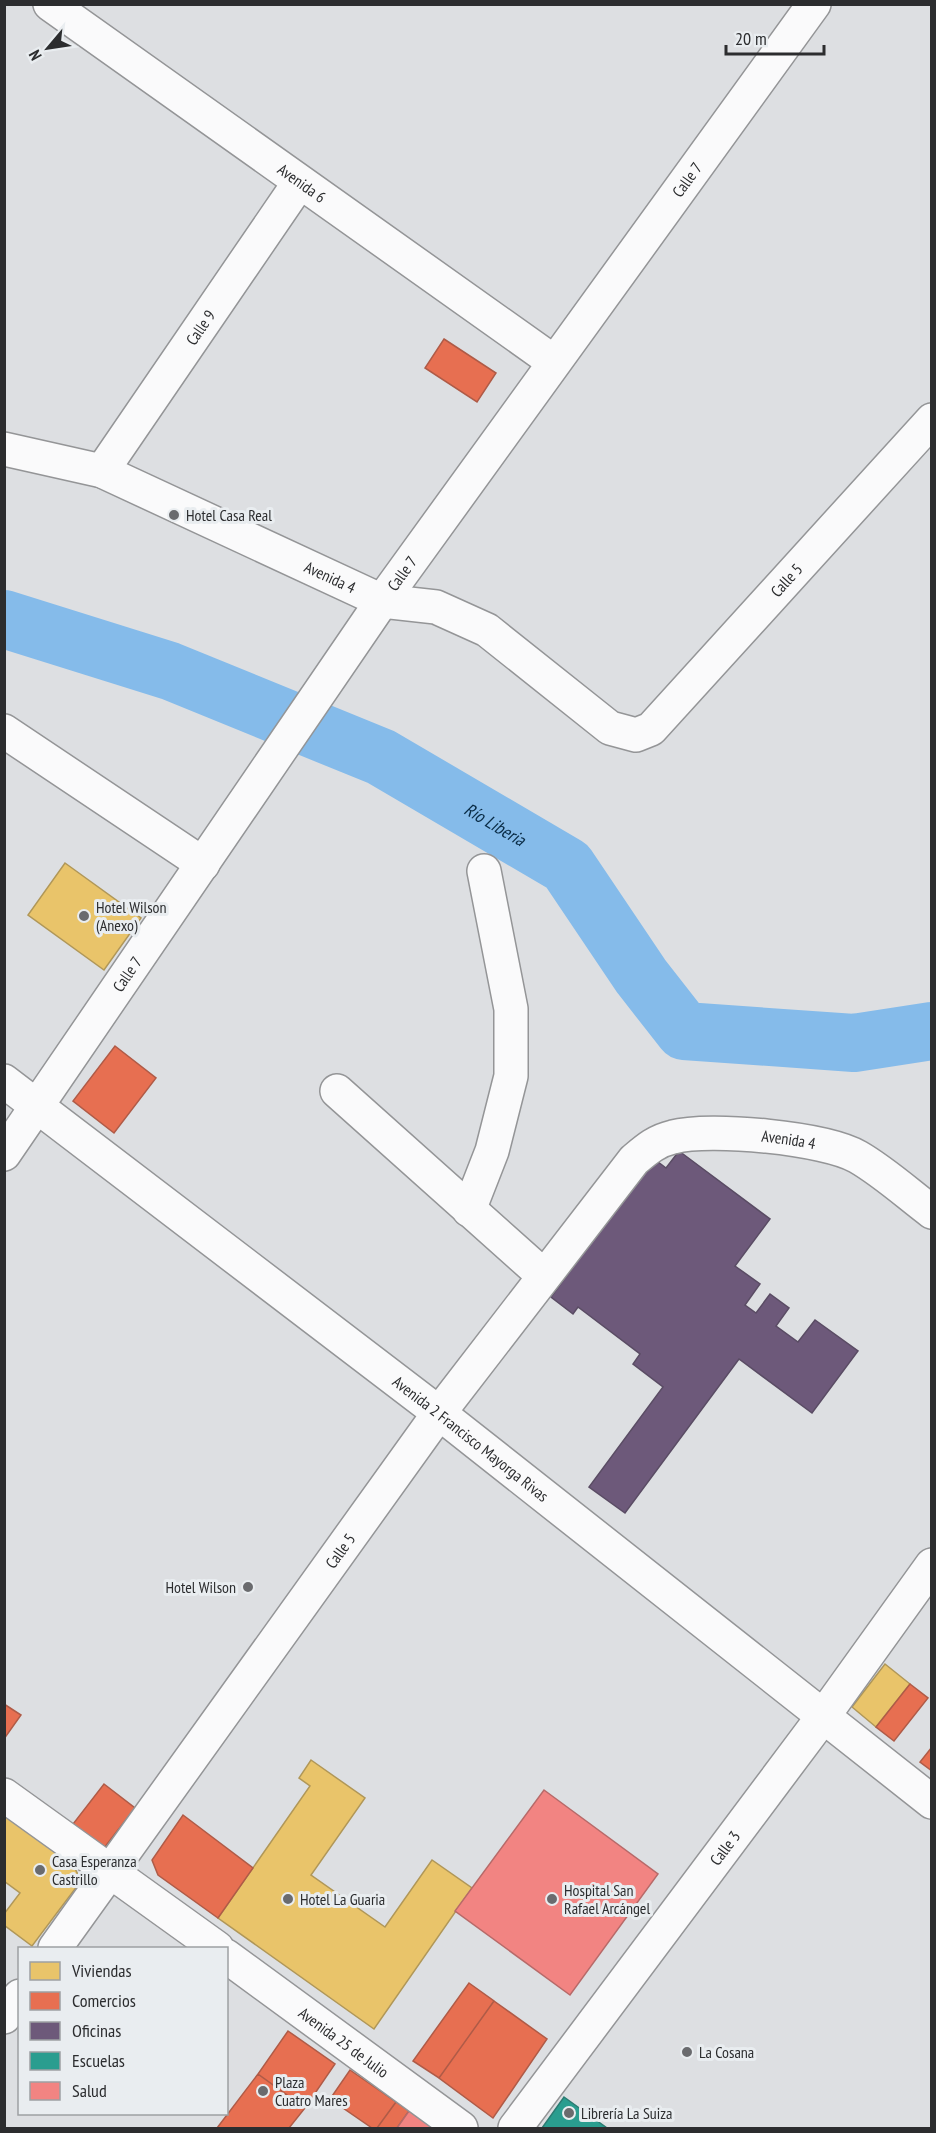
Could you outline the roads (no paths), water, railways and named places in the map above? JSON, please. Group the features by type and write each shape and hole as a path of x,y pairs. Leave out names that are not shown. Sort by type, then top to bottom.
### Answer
{"street":[{"name":"Avenida 6","path":"50,4 554,362"},
{"name":"Calle 7","path":"4,1154 382,601 814,4"},
{"name":"Calle 9","path":"102,471 299,183"},
{"name":"Calle 5","path":"636,735 651,729 932,420"},
{"name":"Avenida 4","path":"4,449 102,471 382,601 436,607 487,630 610,728 636,735"},
{"path":"4,730 203,864"},
{"path":"469,1210 492,1151 511,1076 511,1009 484,872"},
{"name":"Avenida 2 Francisco Mayorga Rivas","path":"4,1081 439,1413 822,1718 932,1802"},
{"path":"337,1091 544,1276"},
{"name":"Avenida 4","path":"634,1160 652,1144 675,1136 720,1132 820,1145 857,1156 932,1212"},
{"name":"Calle 5","path":"56,1947 439,1413 634,1160"},
{"name":"Calle 3","path":"515,2128 822,1718 932,1565"},
{"path":"4,1795 216,1947"},
{"name":"Avenida 25 de Julio","path":"228,1957 461,2128"},
{"path":"4,2017 18,1999"}],"waterway":[{"name":"Río Liberia","path":"4,619 170,671 381,757 567,866 641,976 684,1031 854,1043 932,1031"}],"place":[{"name":"Hotel Casa Real","path":"174,515"},
{"name":"Hotel Wilson (Anexo)","path":"84,916"},
{"name":"Hotel Wilson","path":"248,1587"},
{"name":"Casa Esperanza Castrillo","path":"40,1870"},
{"name":"Hotel La Guaria","path":"288,1899"},
{"name":"Hospital San Rafael Arcángel","path":"552,1899"},
{"name":"La Cosana","path":"687,2052"},
{"name":"Plaza Cuatro Mares","path":"263,2091"},
{"name":"Librería La Suiza","path":"569,2113"}]}
